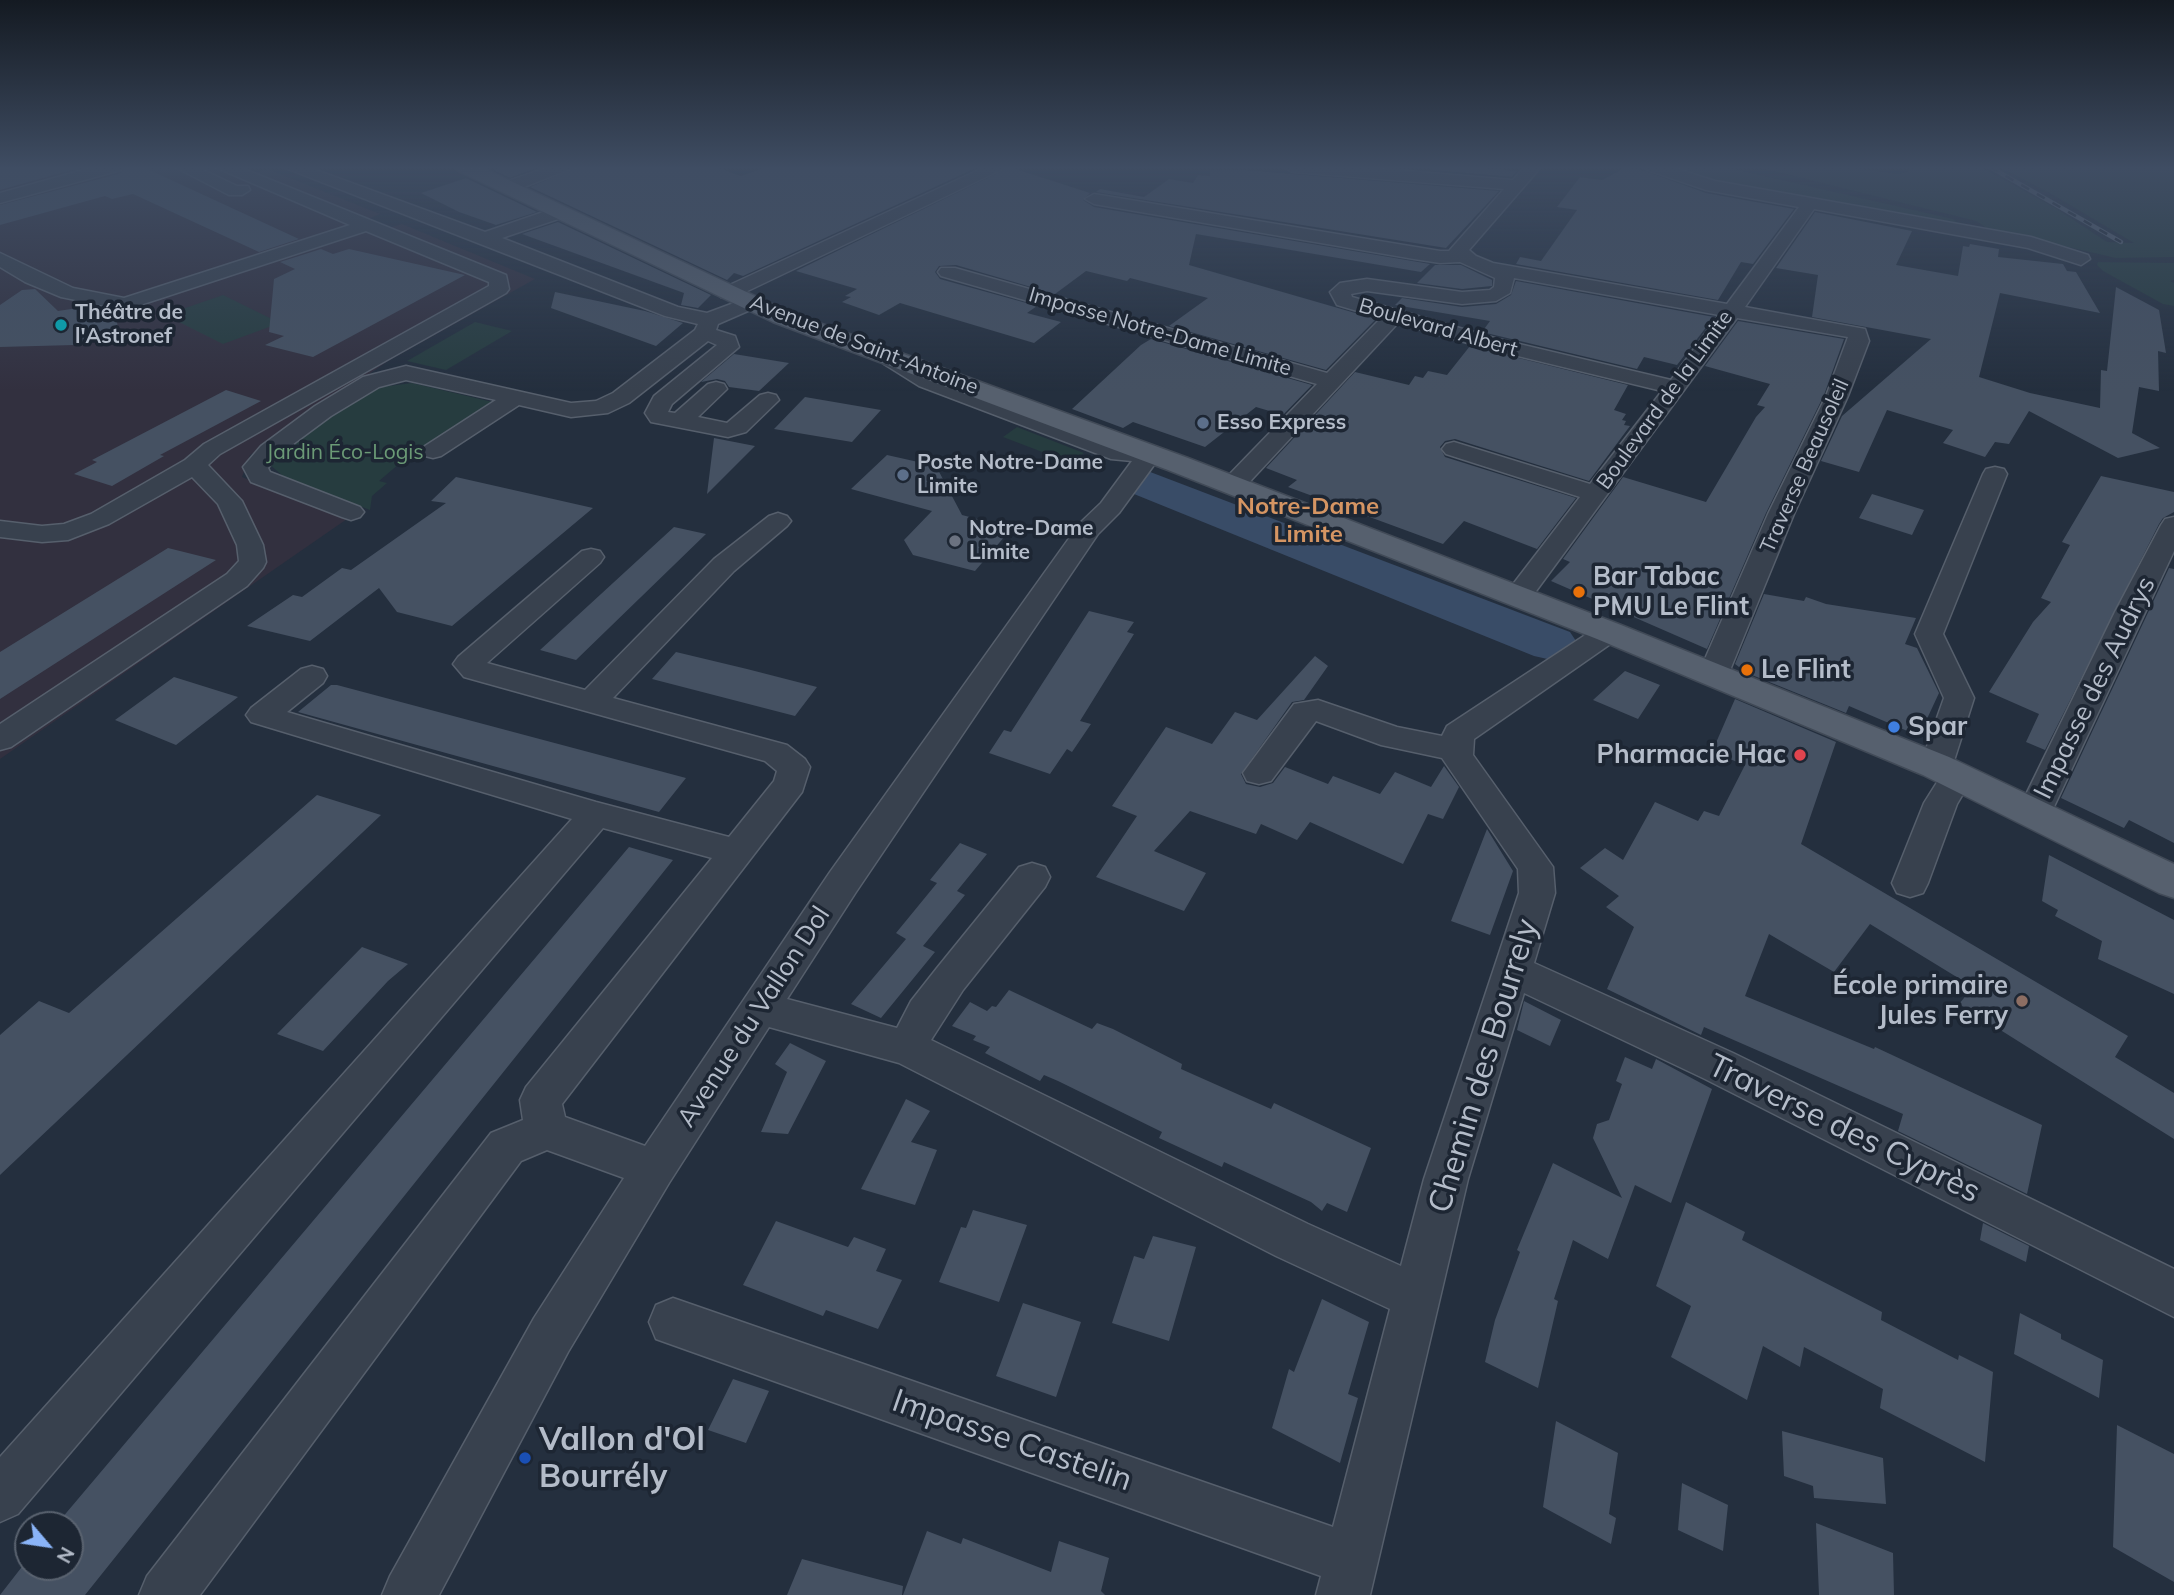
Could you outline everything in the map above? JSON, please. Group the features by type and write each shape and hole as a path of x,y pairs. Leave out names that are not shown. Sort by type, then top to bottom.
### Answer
{"main road":[{"name":"Avenue de Saint-Antoine","path":"622,241 739,298 892,359 1132,451 1233,485 1609,632 1947,772 2174,882"}],"street":[{"path":"0,259 32,278 68,293 130,311 323,241"},
{"path":"0,529 42,534 68,532 100,519 194,465 212,449 499,289 499,279 408,241"},
{"path":"494,241 707,326 728,340 728,346 662,401 656,413 659,417 728,430 738,427 768,400"},
{"path":"351,512 260,477 255,467 269,451 323,411 371,382 406,373 571,410 600,408 621,398 739,298 851,241"},
{"path":"1345,241 1440,257 1462,256 1493,269 1732,309"},
{"path":"1462,256 1458,251 1467,241"},
{"name":"Boulevard de la Limite","path":"1518,596 1782,241"},
{"path":"2019,241 2053,248 2081,259"},
{"name":"Boulevard Albert","path":"1493,269 1505,279 1503,289 1496,295 1480,298 1367,285 1347,287 1340,292 1344,301 1393,317 1492,344 1676,387"},
{"name":"Impasse Notre-Dame Limite","path":"948,272 1331,381"},
{"name":"Traverse Beausoleil","path":"1713,675 1781,514 1838,396 1858,341 1858,333 1732,309"},
{"path":"1233,485 1393,317"},
{"path":"680,421 716,389"},
{"path":"433,451 514,398"},
{"path":"1454,449 1596,494"},
{"name":"Avenue du Vallon Dol","path":"409,1595 544,1347 653,1169 843,882 1089,529 1110,508 1132,451"},
{"path":"0,739 237,580 253,562 250,545 229,501 194,465"},
{"path":"1910,883 1941,803 1959,698 1929,634 1995,474"},
{"path":"590,702 724,565 778,522"},
{"name":"Impasse des Audrys","path":"2034,813 2129,612 2174,525"},
{"path":"547,1130 541,1100 790,784 794,767 776,753 475,670 468,664 591,557"},
{"path":"1259,773 1305,711 1318,710 1392,737 1457,750 1458,734 1609,632"},
{"path":"312,676 262,715 596,814 737,852"},
{"name":"Chemin des Bourrely","path":"1347,1577 1446,1179 1537,893 1535,867 1457,755 1457,750"},
{"path":"0,1496 596,814"},
{"path":"907,1048 925,1013 943,987 1032,877"},
{"name":"Traverse des Cyprès","path":"1512,970 1719,1066 2174,1294"},
{"path":"761,1008 907,1048 956,1070 1292,1240 1416,1297"},
{"path":"166,1595 506,1147 547,1130 653,1169"},
{"name":"Impasse Castelin","path":"673,1322 1347,1577"}],"shaded area":[{"path":"0,241 444,241 535,279 388,361 250,455 242,477 347,519 0,759"}],"green space":[{"path":"2044,241 2174,241 2174,257 2116,258"},
{"path":"2098,262 2174,263 2174,280 2170,281 2174,283 2174,306 2163,304 2103,271 2097,265"},
{"path":"223,295 280,323 223,344 165,315"},
{"path":"475,322 512,331 446,370 407,361"},
{"name":"Jardin Éco-Logis","path":"412,383 497,403 427,450 399,464 379,481 387,483 372,496 370,510 284,477 268,463 275,451 374,388"},
{"path":"1017,427 1084,453 1071,463 1003,437"}],"building":[{"path":"236,241 292,241 259,252"},
{"path":"542,241 599,241 711,295 698,308 681,305 684,293"},
{"path":"645,241 818,241 743,276 734,273 727,280"},
{"path":"857,241 1194,241 1189,265 1376,319 1326,370 1169,326 1208,298 1130,278 1127,281 1086,271 1055,294 956,265 939,266 935,272 940,279 1037,306 1027,313 1061,322 1034,343 900,303 879,315 842,302 851,297 845,296 857,289 796,271"},
{"path":"1240,241 1297,241 1430,264 1421,272"},
{"path":"1405,241 1452,241 1446,248"},
{"path":"1555,241 1770,241 1753,264 1741,262 1718,300 1516,264 1520,257 1541,261"},
{"path":"1795,241 1907,241 1896,265 1958,276 1963,246 1969,247 1970,244 1999,249 1998,257 2063,264 2067,271 2076,272 2100,313 2000,293 1979,377 2030,393 2100,408 2101,370 2107,371 2116,287 2159,310 2166,353 2158,351 2159,391 2139,387 2132,433 2160,448 2118,458 2029,411 2009,444 1995,442 1985,457 1943,443 1953,430 1887,410 1859,472 1821,461 1842,416 1931,339 1812,317 1818,275 1776,268"},
{"path":"321,249 333,254 349,249 465,275 313,357 265,345 284,336 269,332 274,279 295,269 280,262"},
{"path":"1435,265 1461,265 1492,280 1492,286 1462,289 1417,283"},
{"path":"1516,281 1714,317 1677,365 1644,357 1637,369 1482,332 1490,321 1395,305 1402,298 1462,307 1496,304 1511,295"},
{"path":"35,289 58,311 91,306 116,311 118,331 74,345 0,347 0,305 22,290"},
{"path":"555,292 645,311 683,323 656,346 551,308"},
{"path":"1738,321 1844,339 1824,395 1766,513 1707,649 1551,581 1570,562 1563,559 1623,477 1706,502 1756,417 1765,407 1757,405 1770,384 1705,366"},
{"path":"1151,339 1312,385 1283,415 1256,407 1205,447 1133,422 1123,428 1072,409 1141,345"},
{"path":"1470,346 1628,385 1614,410 1626,414 1622,420 1626,421 1624,425 1630,426 1589,481 1455,439 1445,441 1440,447 1445,457 1576,498 1537,549 1464,521 1443,544 1288,487 1297,480 1266,468 1355,372 1409,385 1415,376 1423,378 1428,371 1447,375"},
{"path":"734,354 789,363 759,391 729,387 725,381 717,379 701,382"},
{"path":"226,390 261,401 160,455 164,456 112,486 74,474 97,462 92,460"},
{"path":"805,397 881,410 852,442 774,429"},
{"path":"714,438 755,446 707,494"},
{"path":"887,455 936,466 962,515 1012,528 975,571 913,555 904,540 932,511 851,489"},
{"path":"2101,476 2174,492 2174,512 2163,518 2159,524 2045,750 2026,742 2039,714 1989,692 2033,622 2051,602 2041,598 2070,545 2062,542"},
{"path":"456,477 593,508 452,626 397,612 379,588 310,641 247,626 293,595 302,597 342,568 351,570 446,503 431,501"},
{"path":"1872,494 1924,510 1912,535 1859,518"},
{"path":"674,527 706,534 576,660 540,650"},
{"path":"168,548 216,560 0,699 0,652"},
{"path":"2169,568 2174,569 2174,843 2129,820 2124,828 2061,798"},
{"path":"1764,594 1804,601 1806,597 1826,604 1916,618 1905,644 1917,648 1939,693 1919,736 1849,706 1846,713 1747,673 1735,664"},
{"path":"1089,611 1134,622 1127,632 1134,634 1080,721 1091,724 1072,752 1067,749 1050,774 989,753 1004,730 1011,732"},
{"path":"676,652 817,687 795,716 652,679"},
{"path":"1315,656 1328,666 1304,700 1292,702 1241,774 1246,784 1260,787 1273,783 1285,767 1328,784 1333,776 1380,794 1395,772 1431,787 1444,766 1459,787 1443,819 1428,814 1403,864 1310,822 1297,840 1261,824 1256,834 1190,811 1154,851 1206,873 1184,911 1096,877 1137,816 1112,806 1166,727 1212,744 1235,712 1257,720"},
{"path":"1625,671 1660,685 1638,719 1593,700"},
{"path":"174,677 238,697 176,745 115,720"},
{"path":"331,685 686,778 659,812 298,712"},
{"path":"1735,699 1836,742 1801,844 2128,1036 2115,1057 2174,1093 2174,1139 1959,1004 1973,987 1870,924 1834,972 1769,934 1745,996 1874,1049 1875,1047 2042,1125 2027,1194 1898,1131 1903,1114 1704,1027 1701,1035 1607,989 1634,927 1606,907 1619,896 1580,868 1605,848 1623,860 1655,802 1698,821 1704,811 1719,816 1745,765 1712,752"},
{"path":"317,795 381,815 0,1175 0,1035 39,1001 69,1013"},
{"path":"1487,829 1513,871 1490,935 1451,921"},
{"path":"960,843 987,854 957,891 965,895 923,946 935,952 881,1018 851,1004 906,939 896,933 937,883 930,880"},
{"path":"629,847 673,860 85,1595 0,1595 14,1577 14,1581 84,1581 84,1511 68,1511"},
{"path":"2049,855 2174,920 2174,994 2098,959 2102,941 2055,916 2058,910 2042,901"},
{"path":"362,947 408,964 388,981 323,1051 277,1034"},
{"path":"1009,990 1092,1029 1097,1023 1113,1029 1182,1064 1181,1069 1271,1109 1274,1103 1371,1148 1347,1212 1327,1203 1322,1211 1311,1202 1224,1162 1222,1167 1159,1138 1162,1132 1058,1081 1044,1075 1040,1081 985,1053 990,1047 973,1040 976,1036 952,1026 970,1002 987,1011 992,1006 996,1007"},
{"path":"1524,1001 1561,1020 1550,1046 1517,1030"},
{"path":"790,1043 826,1061 788,1134 761,1132 787,1072 775,1064"},
{"path":"1625,1057 1652,1069 1656,1059 1712,1089 1671,1203 1635,1185 1608,1259 1573,1240 1554,1299 1558,1301 1538,1388 1485,1362 1495,1320 1520,1252 1517,1250 1553,1163 1622,1198 1593,1138 1597,1124 1609,1120 1622,1084 1616,1081"},
{"path":"906,1099 930,1111 911,1142 937,1150 915,1205 861,1189"},
{"path":"1686,1202 1745,1232 1742,1240 1882,1312 1881,1320 1958,1360 1959,1355 1993,1372 1985,1462 1880,1408 1883,1389 1804,1347 1800,1367 1763,1346 1747,1400 1671,1357 1691,1306 1656,1286"},
{"path":"973,1210 1027,1225 999,1302 939,1282 961,1227 966,1228"},
{"path":"776,1221 848,1247 854,1237 886,1249 876,1271 902,1280 878,1329 826,1310 823,1316 743,1285"},
{"path":"1983,1223 2029,1246 2026,1262 1980,1240"},
{"path":"1153,1236 1196,1247 1169,1341 1112,1323 1134,1256 1144,1259"},
{"path":"1322,1299 1369,1322 1348,1394 1358,1398 1340,1463 1272,1428 1289,1369 1294,1372"},
{"path":"1023,1303 1081,1322 1056,1397 996,1376"},
{"path":"2020,1313 2061,1334 2061,1339 2103,1360 2099,1398 2014,1354"},
{"path":"733,1379 769,1391 746,1443 708,1430"},
{"path":"1556,1421 1618,1453 1609,1514 1616,1518 1611,1544 1543,1507"},
{"path":"2117,1425 2174,1454 2174,1582 2113,1547"},
{"path":"1782,1431 1883,1458 1886,1504 1814,1498 1813,1486 1784,1476"},
{"path":"1682,1483 1728,1505 1723,1551 1678,1530"},
{"path":"1816,1523 1893,1553 1894,1595 1819,1595"},
{"path":"927,1531 961,1544 963,1538 1051,1572 1059,1541 1109,1558 1101,1591 1105,1595 903,1595"},
{"path":"802,1559 903,1586 902,1595 787,1595"}],"waterway":[{"path":"1145,483 1552,644"}],"place":[{"name":"Théâtre de l'Astronef","path":"61,325"},
{"name":"Esso Express","path":"1203,423"},
{"name":"Poste Notre-Dame Limite","path":"903,475"},
{"name":"Notre-Dame Limite","path":"955,541"},
{"name":"Bar Tabac PMU Le Flint","path":"1579,592"},
{"name":"Le Flint","path":"1747,670"},
{"name":"Spar","path":"1894,727"},
{"name":"Pharmacie Hac","path":"1800,755"},
{"name":"École primaire Jules Ferry","path":"2022,1001"},
{"name":"Vallon d'Ol Bourrély","path":"525,1458"}],"district":[{"name":"Notre-Dame Limite","path":"1308,521"}]}
